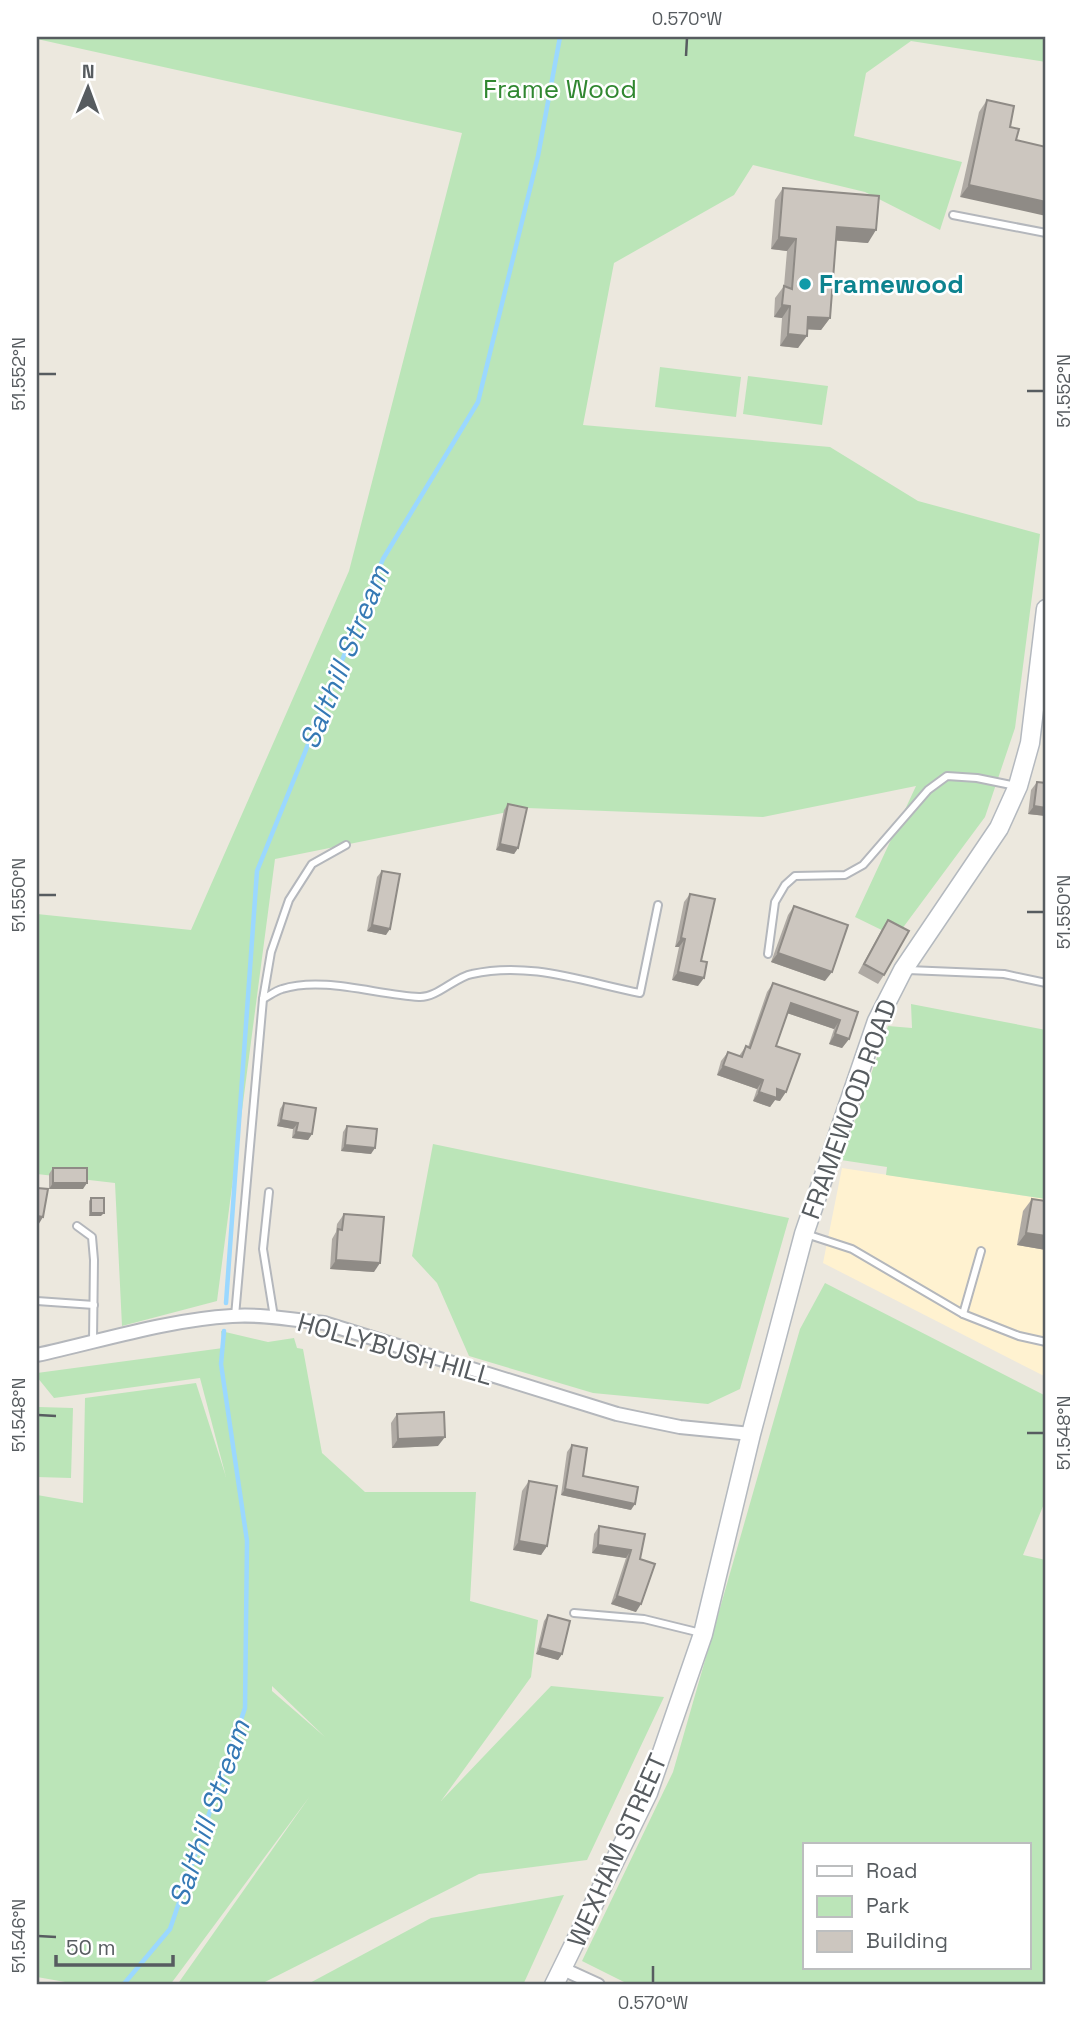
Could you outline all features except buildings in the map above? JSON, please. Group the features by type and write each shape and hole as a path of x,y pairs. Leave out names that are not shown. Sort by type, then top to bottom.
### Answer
{"street":[{"name":"FRAMEWOOD ROAD","path":"703,1634 751,1434 804,1234 877,1021 903,970 999,828 1018,786 1030,743 1046,609"},
{"name":"HOLLYBUSH HILL","path":"37,1355 187,1321 234,1316 274,1317 324,1323 617,1414 680,1427 751,1434"},
{"name":"WEXHAM STREET","path":"554,1985 648,1793 703,1634"},
{"path":"563,1969 598,1985"}],"lane":[{"path":"953,215 1046,233"},
{"path":"768,954 775,902 785,885 795,876 845,875 863,866 928,790 947,776 977,778 1018,786"},
{"path":"234,1316 263,999 271,951 289,900 312,864 346,845"},
{"path":"263,999 280,989 323,985 424,998 470,974 503,970 561,974 640,993 658,905"},
{"path":"903,970 1003,974 1046,983"},
{"path":"269,1192 263,1249 274,1317"},
{"path":"78,1226 92,1237 93,1343"},
{"path":"804,1234 852,1250 963,1314 1019,1336 1046,1342"},
{"path":"963,1314 981,1251"},
{"path":"37,1301 94,1305"},
{"path":"574,1613 644,1619 703,1634"}],"shaded area":[{"path":"842,1168 1046,1199 1046,1377 823,1263"}],"green space":[{"name":"Frame Wood","path":"37,37 1046,37 1046,62 911,41 866,73 854,136 962,162 940,230 865,192 753,165 734,195 614,263 583,425 830,447 918,501 1040,534 1015,728 985,817 896,937 855,917 916,786 763,817 527,808 275,859 217,1301 122,1326 115,1183 37,1174 37,914 191,930 349,571 462,133"},
{"path":"660,367 741,377 736,417 655,407"},
{"path":"748,376 828,386 822,425 743,414"},
{"path":"911,1004 1046,1030 1046,1199 886,1175 887,1167 841,1160 888,1026 912,1028"},
{"path":"433,1144 789,1218 740,1389 708,1404 593,1393 469,1356 437,1283 412,1256"},
{"path":"825,1283 1046,1396 1046,1499 1023,1555 1046,1560 1046,1985 630,1985 582,1961 673,1772 800,1329"},
{"path":"221,1331 268,1342 294,1338 297,1348 303,1349 322,1453 365,1492 476,1492 470,1601 538,1620 531,1677 441,1801 551,1686 664,1697 587,1860 479,1874 259,1985 177,1985 310,1796 170,1985 82,1985 37,1977 37,1495 83,1503 85,1398 196,1383 226,1477 200,1378 54,1398 37,1377 37,1373 223,1348","holes":["272,1686 325,1737 272,1691"]},
{"path":"39,1407 73,1408 71,1478 37,1477"},
{"path":"564,1895 523,1985 306,1985 431,1918"}],"waterway":[{"name":"Salthill Stream","path":"226,1303 257,871 383,559 478,402 538,156 560,37"},
{"name":"Salthill Stream","path":"123,1985 170,1929 245,1708 247,1541 221,1364 224,1331"}],"place":[{"name":"Framewood","path":"805,284"}]}
